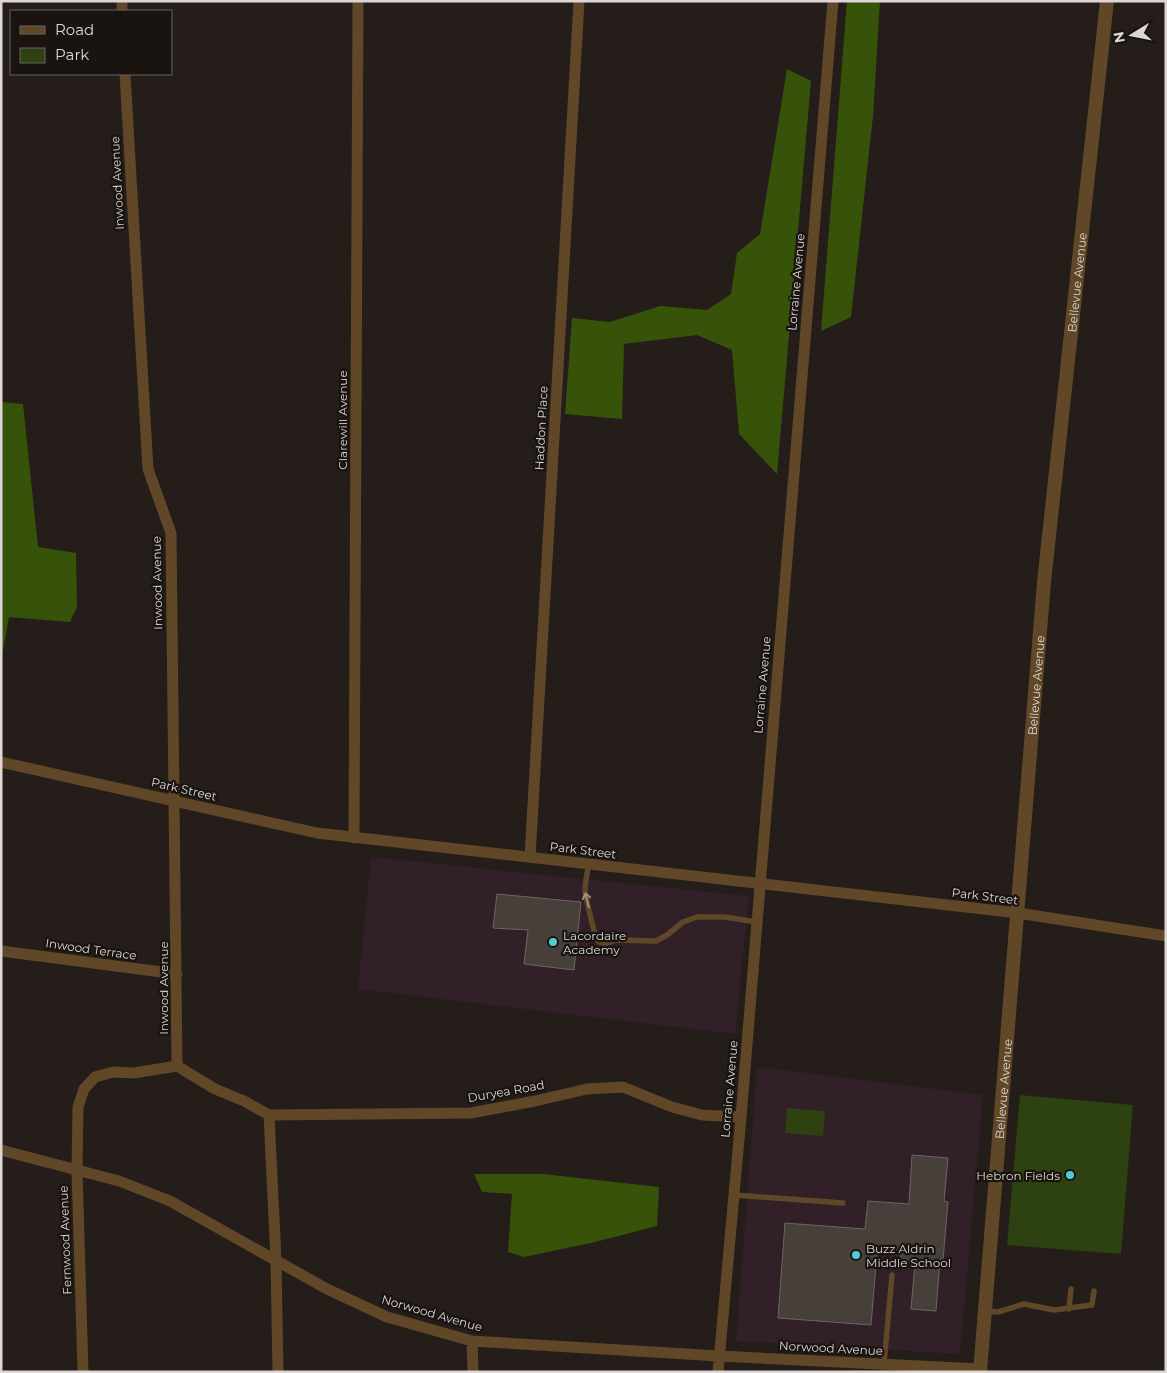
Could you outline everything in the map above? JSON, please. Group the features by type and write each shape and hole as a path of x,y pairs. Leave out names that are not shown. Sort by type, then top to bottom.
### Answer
{"street":[{"name":"Clarewill Avenue","path":"354,838 358,1"},
{"name":"Haddon Place","path":"530,857 580,1"},
{"name":"Lorraine Avenue","path":"718,1372 741,1117 833,1"},
{"name":"Bellevue Avenue","path":"980,1371 1044,582 1107,1"},
{"name":"Inwood Avenue","path":"126,75 148,469 171,533 177,1066"},
{"name":"Park Street","path":"1,762 317,833 1018,913 1166,936"},
{"name":"Inwood Terrace","path":"1,951 177,974"},
{"name":"Fernwood Avenue","path":"83,1372 77,1170 78,1107 84,1089 95,1077 113,1072 134,1073 177,1066"},
{"path":"177,1066 215,1088 270,1115 278,1372"},
{"name":"Duryea Road","path":"270,1115 471,1112 535,1101 587,1089 623,1087 672,1106 702,1115 741,1117"},
{"name":"Norwood Avenue","path":"1,1150 119,1181 170,1201 327,1289 387,1317 472,1341 980,1371"},
{"path":"472,1341 473,1372"}],"lane":[{"path":"589,864 585,891 594,935 598,941 605,944 616,940 656,941 683,922 697,917 725,917 756,922"},
{"path":"734,1195 843,1203"},
{"path":"884,1364 892,1275"},
{"path":"1069,1309 1071,1289"},
{"path":"985,1311 998,1312 1024,1304 1033,1305 1045,1310 1069,1309 1092,1305 1094,1291"}],"shaded area":[{"name":"Lacordaire Academy","path":"371,857 749,896 735,1034 358,989"},
{"name":"Buzz Aldrin Middle School","path":"757,1067 983,1095 960,1354 736,1341"}],"green space":[{"path":"847,1 880,1 873,116 851,317 821,331"},
{"path":"787,69 811,81 777,474 739,434 732,350 697,335 624,344 622,419 565,414 572,318 610,322 660,306 707,310 731,294 737,253 760,234"},
{"path":"1,402 23,404 38,547 76,553 77,607 70,622 9,617 1,662"},
{"name":"Hebron Fields","path":"1020,1095 1133,1105 1121,1254 1007,1245"},
{"path":"787,1108 825,1111 823,1136 785,1133"},
{"path":"474,1174 543,1174 659,1187 657,1226 595,1242 524,1257 508,1252 512,1194 482,1192"}],"building":[{"name":"Lacordaire Academy","path":"497,894 581,902 574,970 524,964 528,930 493,928"},
{"path":"912,1155 948,1158 944,1201 948,1202 943,1260 940,1260 936,1311 911,1309 915,1263 900,1262 901,1255 877,1253 871,1325 778,1318 785,1223 865,1229 868,1201 909,1204"}],"place":[{"name":"Lacordaire Academy","path":"553,942"},
{"name":"Hebron Fields","path":"1070,1175"},
{"name":"Buzz Aldrin Middle School","path":"856,1255"}]}
